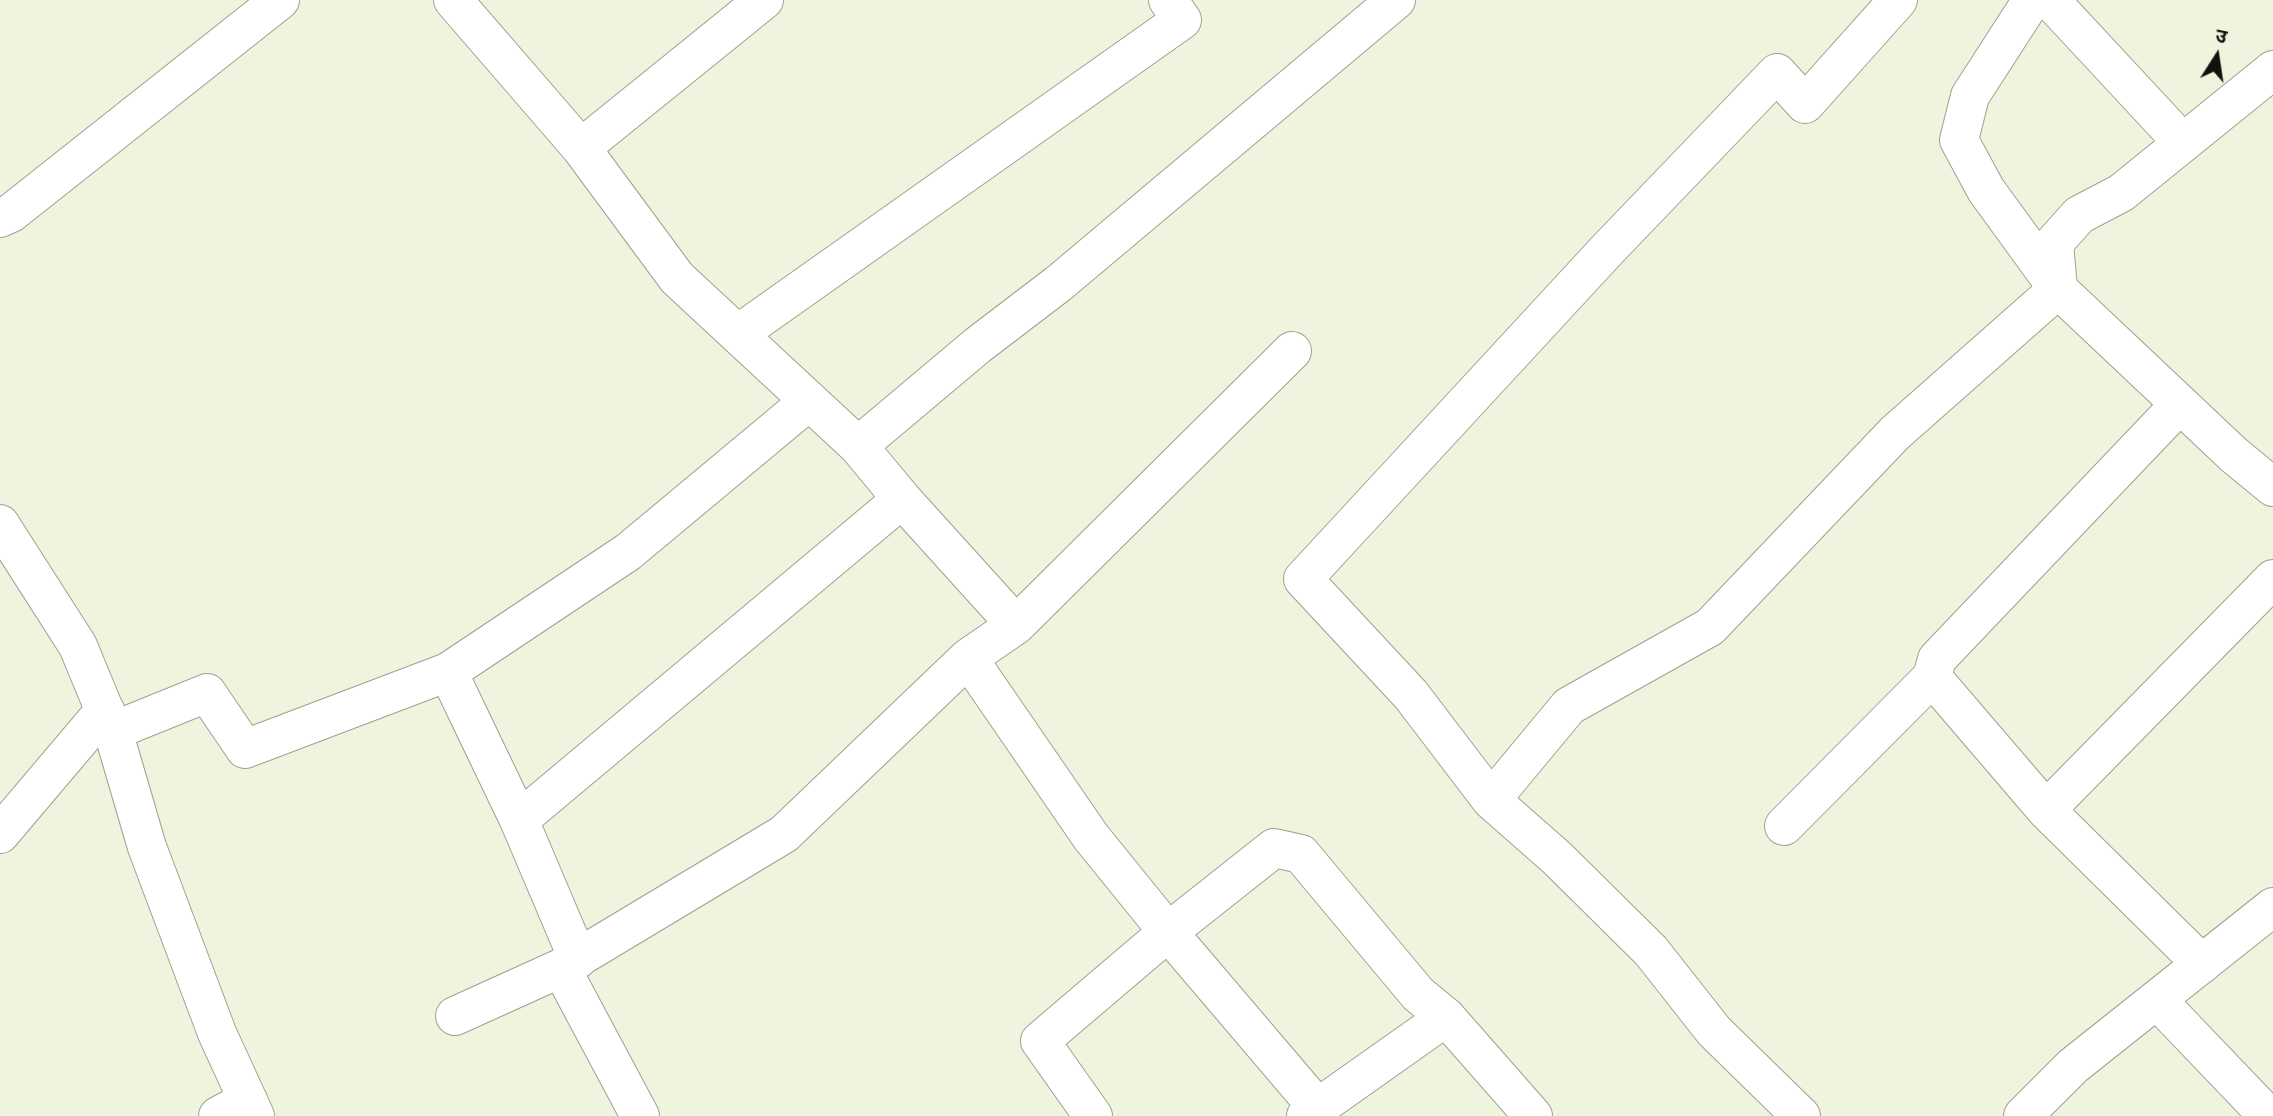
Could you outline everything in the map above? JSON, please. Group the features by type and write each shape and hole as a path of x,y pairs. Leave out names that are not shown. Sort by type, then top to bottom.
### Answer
{"street":[{"path":"0,218 11,213 280,0"},
{"path":"453,0 581,148 677,278 808,402 837,424 1016,625"},
{"path":"581,148 764,0"},
{"path":"738,334 1182,20 1168,0"},
{"path":"858,446 978,345 1058,284 1396,0"},
{"path":"1801,1116 1714,1031 1651,951 1557,858 1491,800 1411,695 1303,579 1607,250 1777,73 1805,104 1898,0"},
{"path":"2032,0 1970,96 1959,140 1986,190 2058,289 2273,487"},
{"path":"2050,0 2183,143"},
{"path":"2058,289 2054,243 2079,215 2121,193 2273,70"},
{"path":"1491,800 1569,706 1710,627 1895,433 2058,289"},
{"path":"455,1016 570,964 784,834 968,658 1016,625 1292,351"},
{"path":"0,834 109,721 207,693 245,749 449,672 628,552 808,402"},
{"path":"1784,826 1931,677 1937,659 2180,404"},
{"path":"519,820 902,499"},
{"path":"0,524 78,646 109,721 147,847 217,1033 241,1111"},
{"path":"2046,810 2273,579"},
{"path":"968,658 1091,837 1312,1112 1446,1017"},
{"path":"449,672 519,820 570,964 640,1116"},
{"path":"1931,677 2046,810 2202,964"},
{"path":"1093,1116 1040,1041 1168,932 1274,848 1301,854 1418,994 1446,1017 1533,1116"},
{"path":"2023,1116 2073,1066 2273,907"},
{"path":"2157,1000 2268,1116"}]}
